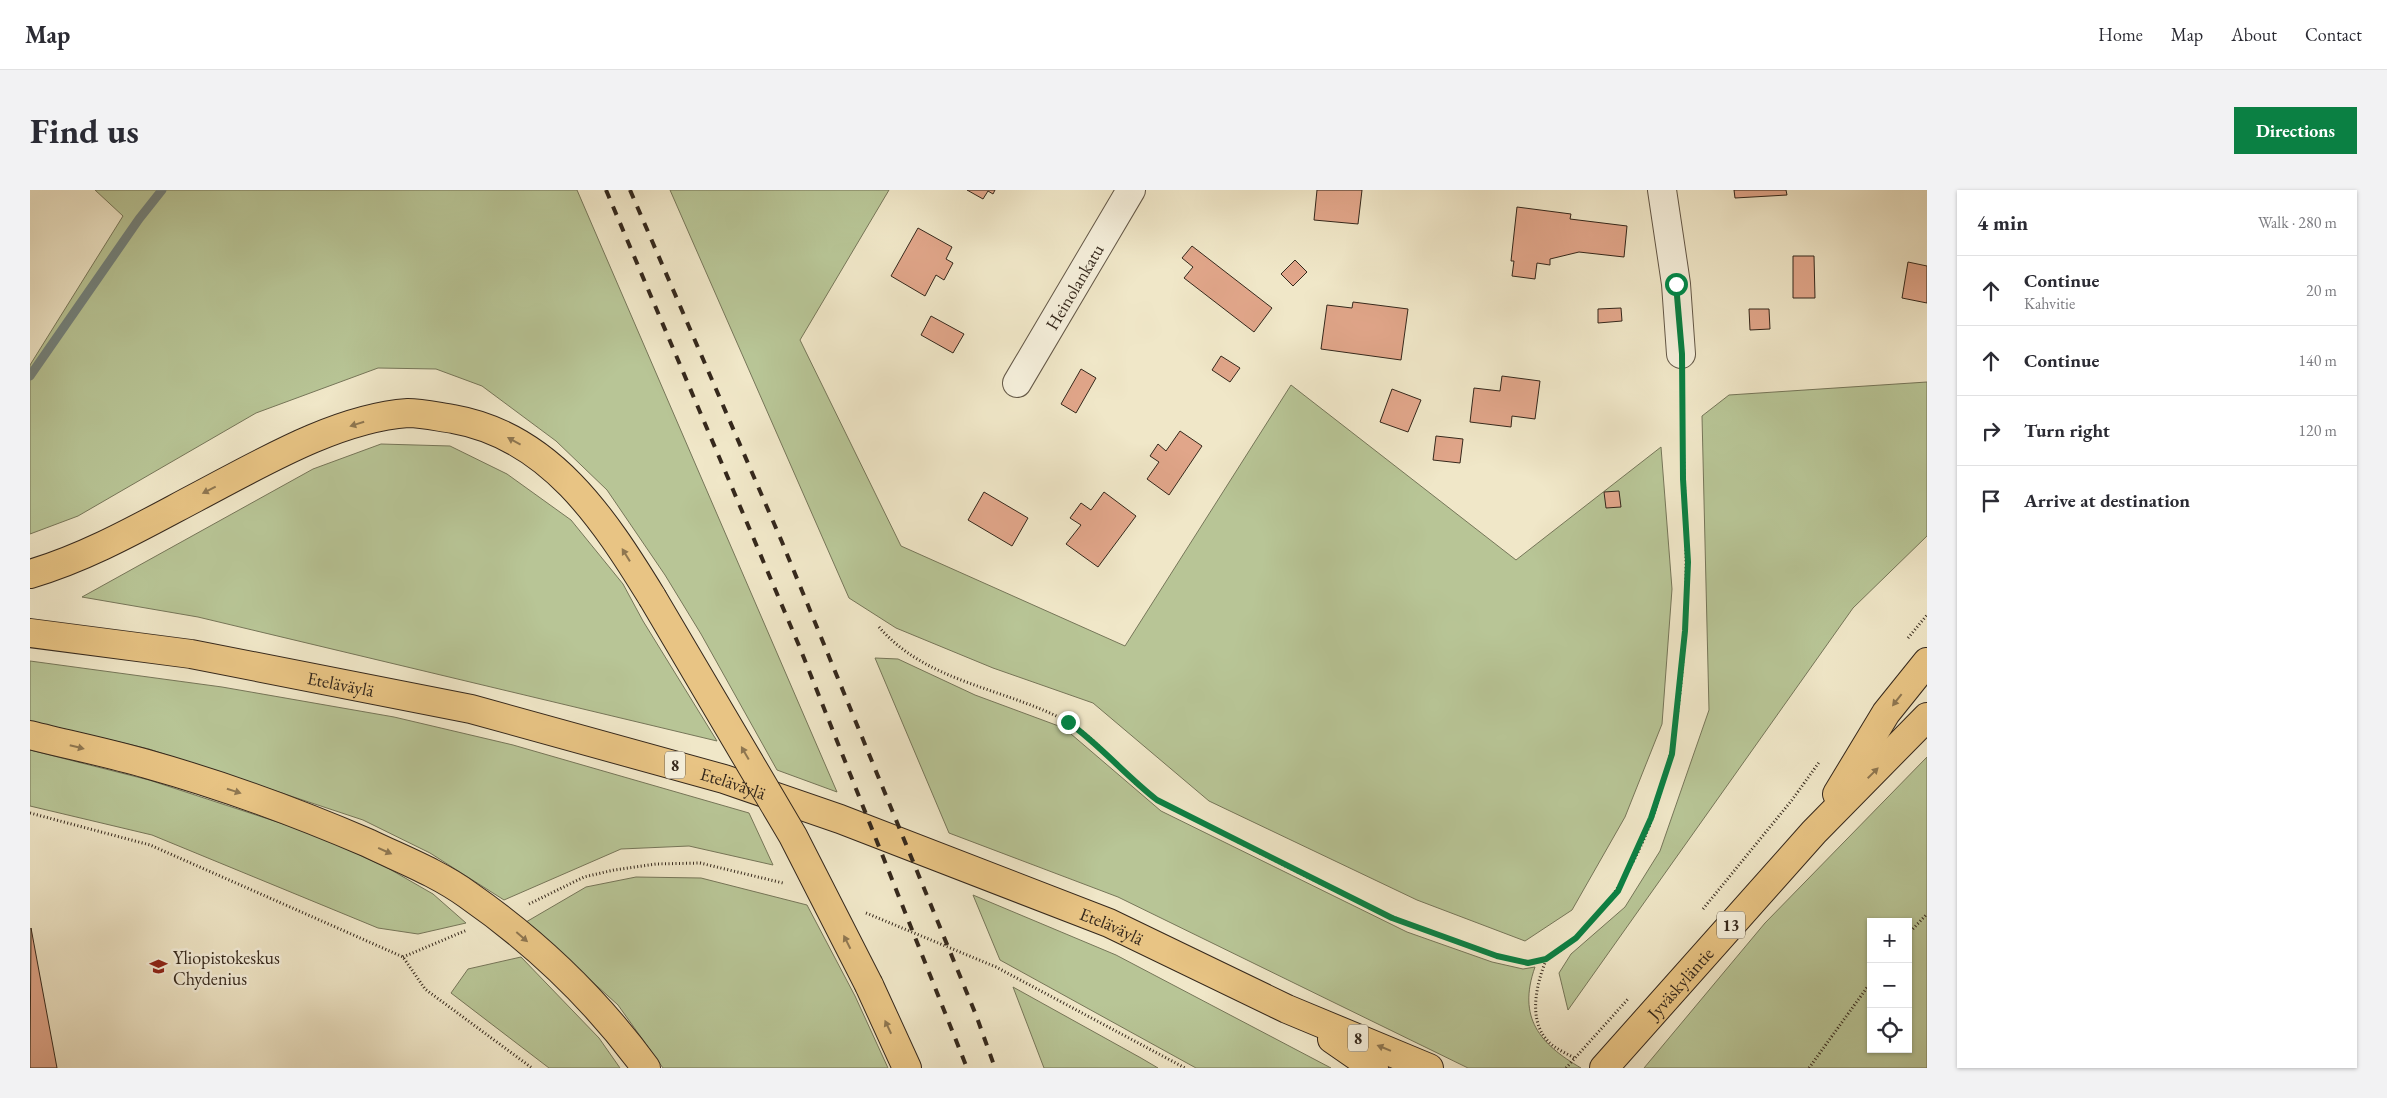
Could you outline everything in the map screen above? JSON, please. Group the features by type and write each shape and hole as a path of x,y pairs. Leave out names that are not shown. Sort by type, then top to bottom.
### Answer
{"highway":[{"path":"30,574 81,554 137,528 242,473 331,432 372,419 409,413 475,423 510,438 541,457 569,482 601,518 652,597 793,836 869,985 907,1068"},
{"name":"Eteläväylä","path":"30,633 192,654 470,709 724,778 840,819 1109,923 1287,1009 1429,1068"},
{"name":"Jyväskyläntie","path":"1814,832 1886,713 1927,662"},
{"name":"Jyväskyläntie","path":"1594,1066 1649,1018 1814,832 1927,716"},
{"path":"30,735 147,764 251,797 323,824 413,864 467,894 557,967 593,1002 622,1035 646,1068"},
{"name":"Eteläväylä","path":"1287,1009 1374,1068"}],"street":[{"name":"Heinolankatu","path":"1017,383 1131,190"},
{"path":"1662,190 1676,284 1682,354"}],"path":[{"path":"879,627 893,644 908,655 958,679 1068,722 1086,735 1134,782 1157,800 1310,878 1392,918 1497,956 1528,963 1546,959 1576,938 1618,891 1651,818 1672,754 1685,631 1688,562 1683,479 1682,354"},
{"path":"1902,646 1927,615"},
{"path":"1696,916 1792,800 1821,759"},
{"path":"30,813 150,845 403,957 425,989 532,1068"},
{"path":"1912,930 1927,914"},
{"path":"403,957 468,929"},
{"path":"1546,959 1536,992 1536,1007 1540,1025 1546,1039 1594,1066"},
{"path":"1809,1068 1867,988"},
{"path":"1566,1068 1634,992"}],"green space":[{"path":"95,190 577,190 837,792 777,770 701,634 665,575 607,490 556,441 482,386 436,369 378,368 256,413 78,516 30,534 30,365 123,216"},
{"path":"670,190 889,190 800,340 901,546 1125,646 1291,385 1516,560 1661,447 1672,589 1662,724 1625,817 1572,910 1525,941 1417,900 1209,801 1093,703 993,668 896,628 849,598"},
{"path":"1927,382 1927,536 1853,608 1568,1010 1559,973 1571,954 1625,907 1660,851 1709,710 1702,416 1729,395"},
{"path":"381,444 450,446 507,474 571,520 623,584 643,621 717,741 198,617 82,597 313,469"},
{"path":"875,658 898,659 975,695 1064,728 1161,811 1407,932 1492,962 1523,969 1535,967 1530,985 1529,1001 1531,1015 1536,1028 1554,1049 1581,1068 1468,1068 1118,897 949,833"},
{"path":"30,661 222,687 394,717 513,745 749,813 773,865 689,846 621,849 504,900 430,853 363,820 149,749 30,721"},
{"path":"30,750 149,780 314,834 386,867 433,894 466,923 418,934 378,928 152,835 30,806"},
{"path":"1927,757 1927,1068 1644,1068 1765,923"},
{"path":"636,877 701,878 807,905 855,996 888,1068 663,1068 618,1005 526,922 586,887"},
{"path":"973,895 1116,955 1331,1068 1196,1068 1000,960"},
{"path":"521,957 599,1038 620,1068 549,1068 451,993 468,969"},
{"path":"1013,987 1141,1058 1158,1068 1044,1068"}],"building":[{"path":"967,190 995,190 993,194 988,191 983,199"},
{"path":"1317,190 1362,190 1358,224 1314,220"},
{"path":"1734,190 1786,190 1787,195 1735,198"},
{"path":"1517,207 1571,214 1570,219 1627,226 1624,257 1579,252 1550,259 1550,265 1537,263 1535,279 1512,276 1514,261 1511,261"},
{"path":"918,228 952,247 946,259 953,263 944,280 936,275 925,296 891,276"},
{"path":"1192,246 1272,308 1254,332 1184,278 1193,267 1182,258"},
{"path":"1793,256 1814,256 1815,298 1793,298"},
{"path":"1295,260 1307,272 1293,286 1281,274"},
{"path":"1908,262 1927,266 1927,303 1902,298"},
{"path":"1353,302 1408,309 1401,360 1321,349 1327,305 1352,308"},
{"path":"1621,308 1622,321 1598,323 1598,309"},
{"path":"1749,309 1769,309 1770,329 1750,330"},
{"path":"931,316 964,334 953,353 921,335"},
{"path":"1221,356 1240,368 1230,382 1212,370"},
{"path":"1081,369 1096,378 1076,413 1061,404"},
{"path":"1502,376 1540,381 1535,419 1512,416 1511,427 1470,422 1474,388 1500,391"},
{"path":"1392,389 1421,400 1408,432 1380,422"},
{"path":"1180,431 1202,446 1169,495 1147,479 1159,462 1150,456 1158,444 1166,451"},
{"path":"1436,436 1463,439 1460,463 1433,460"},
{"path":"1619,491 1621,507 1606,508 1604,492"},
{"path":"984,492 1028,518 1012,546 968,520"},
{"path":"1104,492 1136,516 1098,567 1066,544 1081,525 1070,518 1081,503 1091,510"},
{"path":"31,928 57,1068 30,1068"}],"waterway":[{"path":"30,376 139,219 162,190"}],"railway":[{"path":"606,190 800,648 967,1068"},
{"path":"630,190 782,542 976,1015 995,1068"}],"place":[{"name":"Yliopistokeskus Chydenius","path":"159,967"}],"route":[{"path":"1068,722 1086,735 1134,782 1157,800 1392,918 1497,956 1528,963 1546,959 1576,938 1618,891 1651,818 1672,754 1685,631 1688,562 1683,479 1682,354 1676,284"}]}
